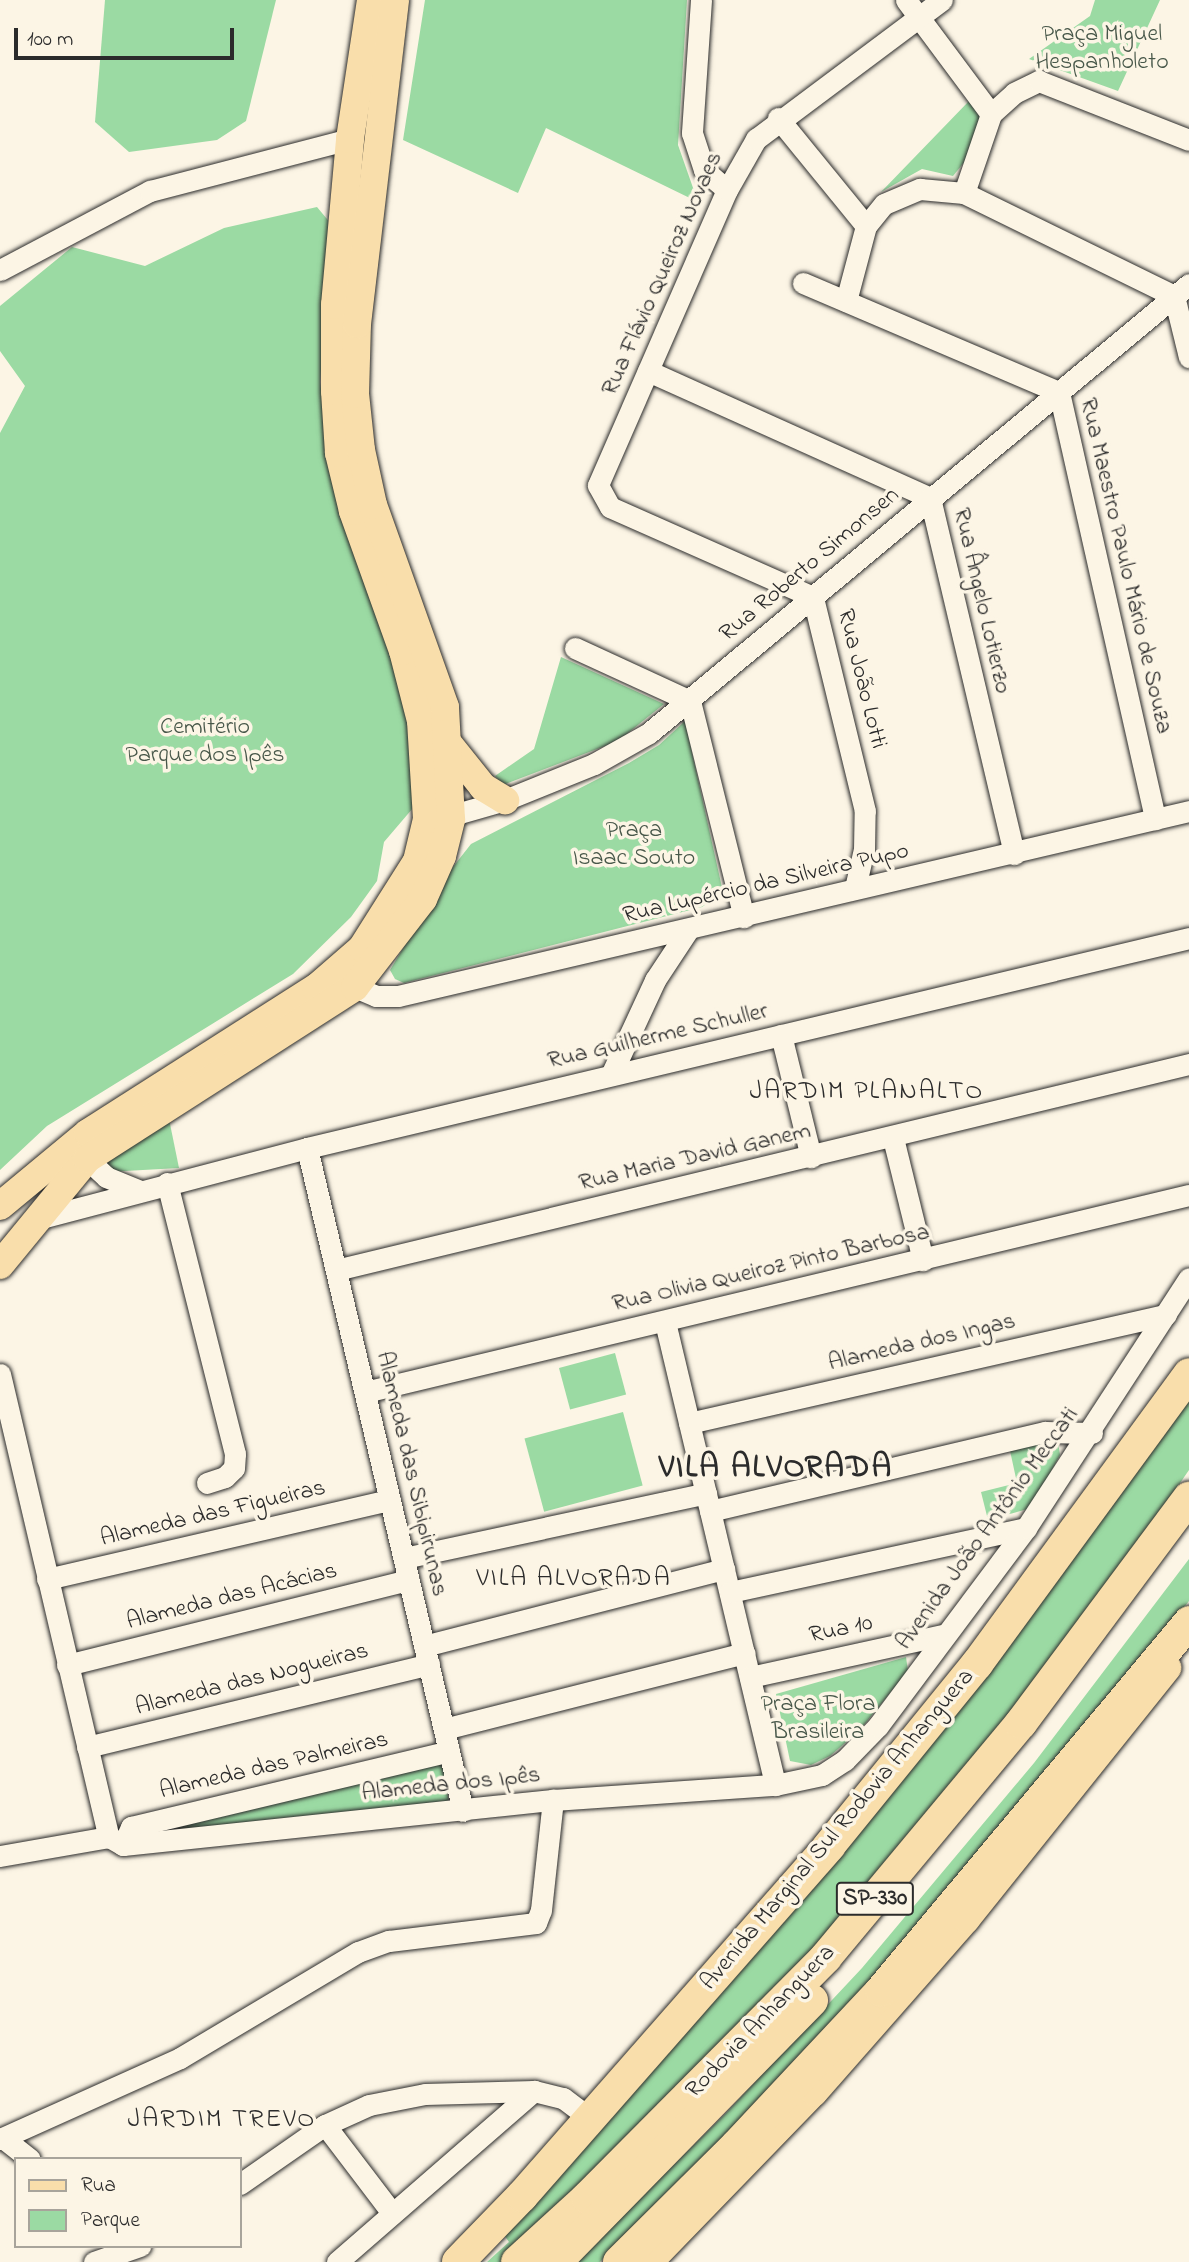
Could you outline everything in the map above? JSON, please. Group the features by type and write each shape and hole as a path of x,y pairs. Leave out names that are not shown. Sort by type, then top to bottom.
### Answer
{"highway":[{"name":"Avenida Marginal Sul Rodovia Anhanguera","path":"458,2262 591,2119 829,1846 977,1664 1189,1374"},
{"name":"Rodovia Anhanguera","path":"517,2262 587,2198 826,1957 1021,1723 1189,1497"},
{"name":"Rodovia Anhanguera","path":"556,2262 721,2097 856,1952 1001,1781 1189,1535"},
{"path":"619,2262 746,2137 881,1991 1189,1622"}],"main road":[{"path":"355,987 355,964 439,819 421,722 402,650 353,511 339,453 335,304 350,139 372,0"},
{"path":"2,1262 87,1159 355,987 423,899 440,863 439,819 447,742 445,707 432,660 373,505 360,450 355,394 357,324 395,0"},
{"path":"350,139 367,139 375,162"},
{"path":"447,742 483,787 505,800"},
{"path":"2,1262 16,1209 2,1201 88,1133 316,988 366,943"},
{"path":"649,2262 814,2092 967,1919 1142,1704 1189,1634"}],"street":[{"path":"701,0 692,132 704,170 727,190"},
{"path":"906,0 991,114"},
{"name":"Rua Flávio Queiroz Novaes","path":"599,492 603,466 648,371 727,190 756,139 778,118 942,0"},
{"path":"964,193 991,114 1014,93 1039,81 1189,140"},
{"path":"778,118 866,226"},
{"path":"1,271 150,191 350,139"},
{"path":"846,301 866,226 884,204 905,193 935,188 964,193 1181,290 1189,357"},
{"name":"Rua Maestro Paulo Mário de Souza","path":"803,283 1059,391 1155,819"},
{"name":"Rua Roberto Simonsen","path":"439,819 505,800 594,764 649,733 1181,290"},
{"name":"Rua Ângelo Lotierzo","path":"648,371 930,498 1014,854"},
{"name":"Rua João Lotti","path":"599,492 610,507 813,597 865,811 864,850 855,888"},
{"path":"575,648 690,701 744,917"},
{"name":"Rua Lupércio da Silveira Pupo","path":"355,987 376,996 398,996 1189,811"},
{"path":"611,1075 655,979 688,930"},
{"name":"Rua Guilherme Schuller","path":"35,1219 167,1183 1189,938"},
{"path":"625,944 649,955 655,979"},
{"path":"781,1035 811,1157"},
{"name":"Rua Maria David Ganem","path":"336,1270 893,1138 1189,1064"},
{"path":"893,1138 923,1260"},
{"name":"Alameda das Sibipirunas","path":"307,1149 463,1811"},
{"path":"87,1159 106,1177 139,1190"},
{"path":"167,1183 235,1454 234,1468 225,1478 207,1483"},
{"name":"Rua Olivia Queiroz Pinto Barbosa","path":"365,1392 1189,1195"},
{"name":"Avenida João Antônio Meccati","path":"801,1782 822,1775 854,1752 878,1726 942,1635 1026,1528 1092,1433 1189,1278"},
{"name":"Alameda dos Ingas","path":"689,1423 1166,1315"},
{"path":"665,1322 775,1785"},
{"path":"0,1374 87,1747 116,1841"},
{"path":"404,1558 708,1502 1045,1432 1092,1433"},
{"name":"Alameda das Figueiras","path":"47,1578 390,1500"},
{"path":"730,1592 1026,1528"},
{"name":"Alameda das Nogueiras","path":"87,1747 426,1655 724,1569"},
{"name":"Alameda das Acácias","path":"67,1665 409,1580"},
{"name":"Rua 10","path":"750,1677 942,1635"},
{"path":"444,1729 745,1653"},
{"name":"Alameda das Palmeiras","path":"116,1841 131,1827 449,1751"},
{"name":"Alameda dos Ipês","path":"0,1856 116,1841 463,1811 553,1800 801,1782"},
{"path":"27,2157 2,2138 180,2058 358,1952 389,1941 536,1923 541,1910 553,1800"},
{"path":"242,2183 325,2125 369,2105 425,2094 534,2091 563,2098 591,2119"},
{"path":"337,2262 534,2091"},
{"path":"325,2125 392,2213"},
{"path":"94,2262 134,2248"}],"green space":[{"path":"105,0 276,0 246,121 217,140 129,152 95,122"},
{"path":"425,0 687,0 678,145 698,202 546,128 518,193 403,140"},
{"name":"Praça Miguel Hespanholeto","path":"1095,0 1160,0 1118,91 1029,59 1090,16"},
{"path":"969,101 981,119 966,160 953,176 922,169 881,192"},
{"name":"Cemitério Parque dos Ipês","path":"317,207 332,225 320,382 330,453 411,716 413,808 384,842 377,881 351,917 293,974 47,1126 0,1170 0,433 25,386 0,351 0,306 72,247 145,266 224,228"},
{"name":"Praça Isaac Souto","path":"561,657 664,704 618,741 503,785 495,776 534,749"},
{"name":"Praça Isaac Souto","path":"685,721 723,892 702,907 404,983 395,979 390,970 449,872 471,844 629,763 659,745"},
{"path":"169,1119 179,1168 89,1173"},
{"path":"615,1353 626,1395 570,1410 559,1368"},
{"path":"1189,1392 1189,1470 1119,1572 863,1900 509,2262 487,2262 509,2242 504,2235 1015,1634 1127,1486"},
{"path":"623,1412 643,1485 544,1512 524,1438"},
{"path":"1058,1441 1060,1455 1031,1508 988,1520 981,1492 1017,1483 1009,1446"},
{"path":"1189,1559 1189,1601 1048,1778 807,2053 600,2262 576,2262 728,2111 862,1968 1034,1763"},
{"name":"Praça Flora Brasileira","path":"906,1657 908,1671 859,1731 830,1756 811,1765 790,1761 776,1694"},
{"path":"442,1759 449,1803 153,1832"}],"district":[{"name":"JARDIM PLANALTO","path":"867,1093"},
{"name":"VILA ALVORADA","path":"776,1469"},
{"name":"VILA ALVORADA","path":"574,1580"},
{"name":"JARDIM TREVO","path":"222,2121"}]}
